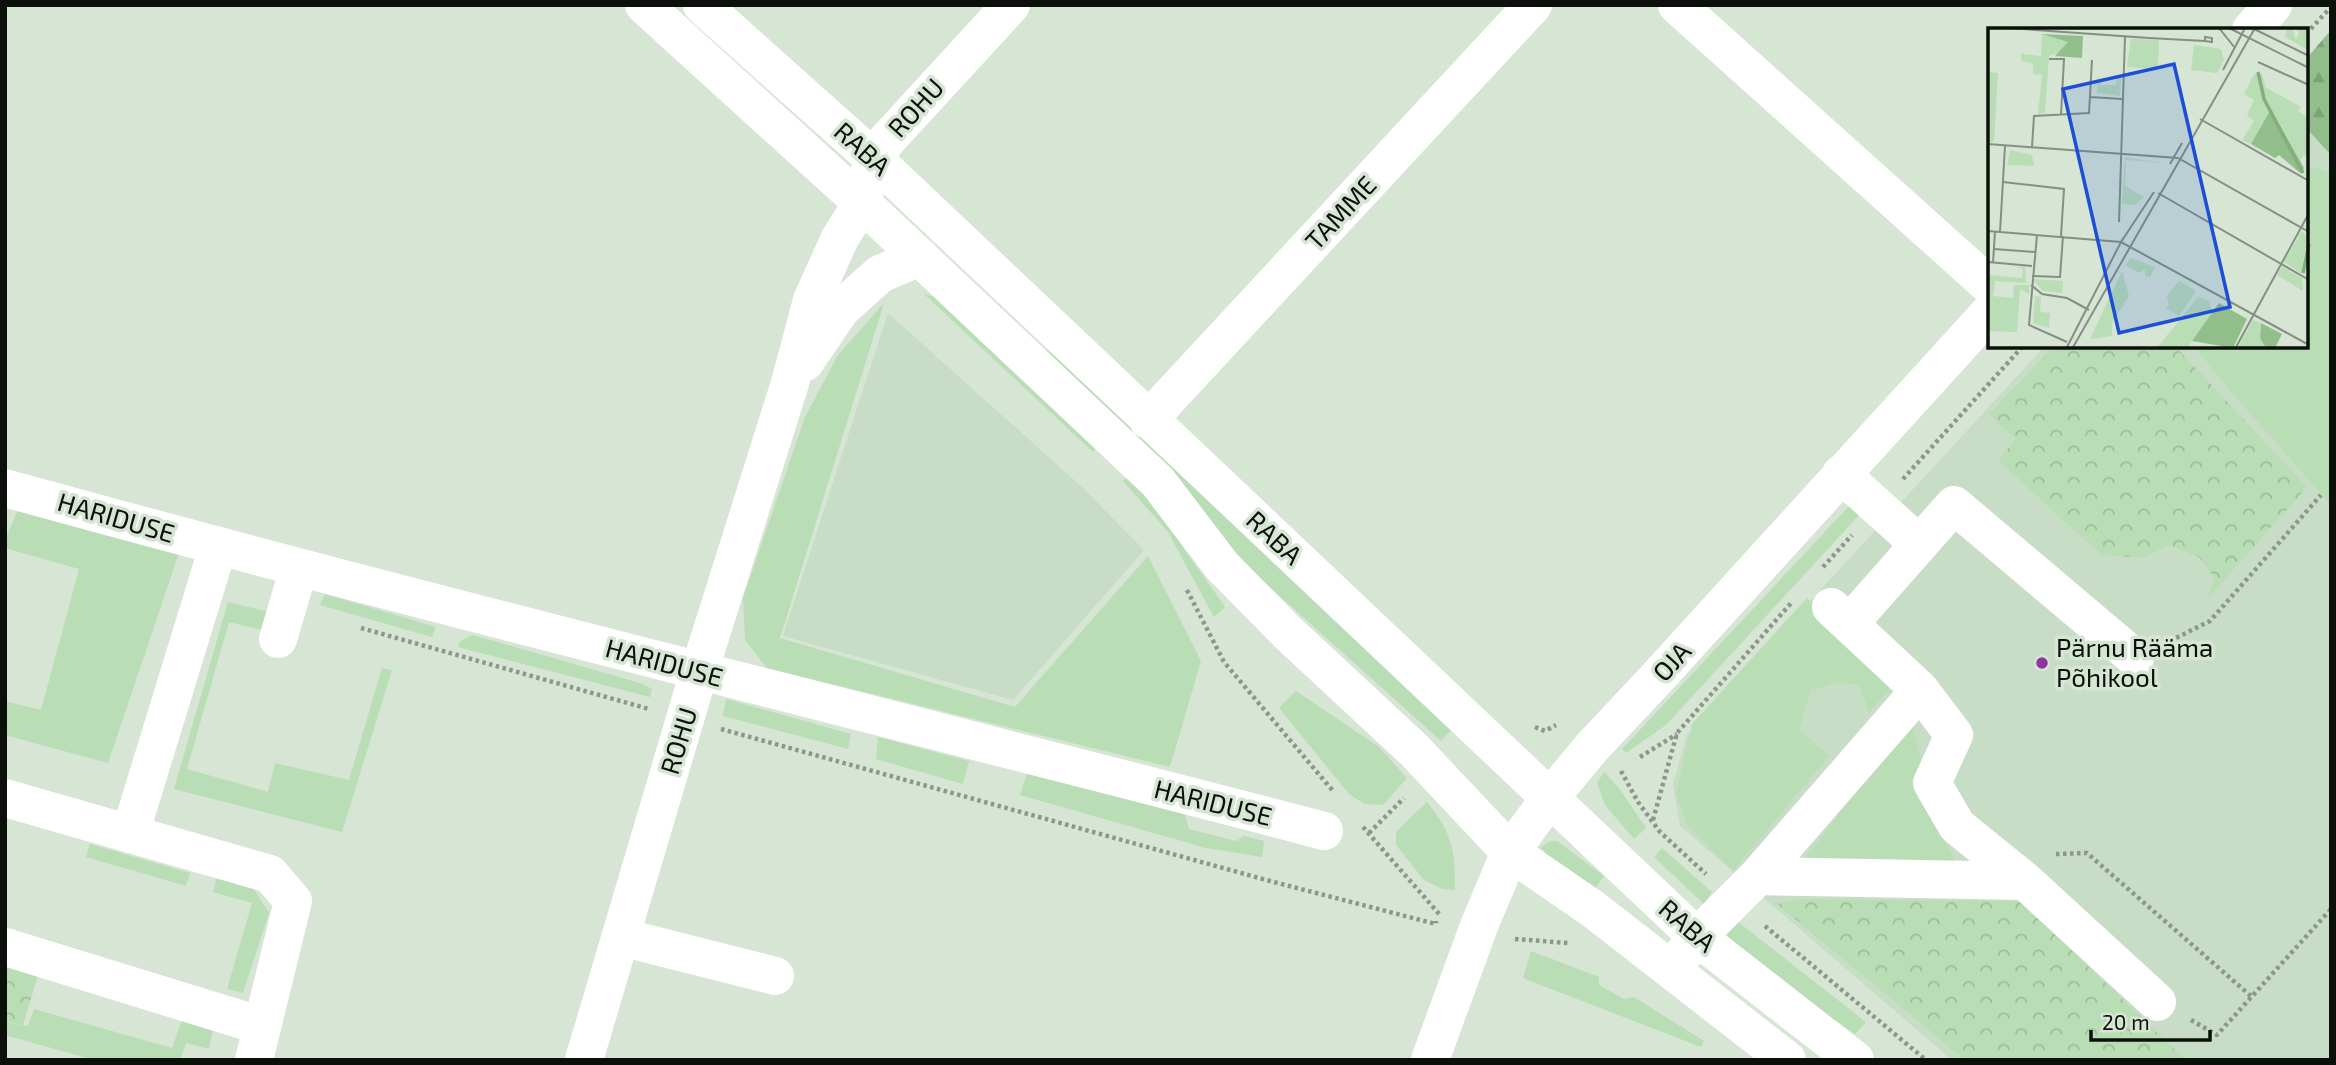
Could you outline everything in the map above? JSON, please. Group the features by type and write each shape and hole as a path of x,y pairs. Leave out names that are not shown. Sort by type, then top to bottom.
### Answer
{"street":[{"name":"RABA","path":"644,5 862,203 1158,482 1222,566 1287,632 1414,750 1510,852 1672,968 1787,1060"},
{"name":"RABA","path":"702,5 873,158 1697,937 1855,1060"},
{"name":"ROHU","path":"584,1060 685,719 790,383 812,300 840,237 862,203 873,158 1011,5"},
{"name":"TAMME","path":"1148,420 1533,5"},
{"path":"1677,5 1988,284"},
{"path":"2253,28 2273,5"},
{"name":"ROHU","path":"790,383 841,309 880,274 920,257"},
{"name":"OJA","path":"1430,1060 1479,926 1510,852 1549,799 1604,733 1657,679 1988,314"},
{"path":"1841,474 1919,544"},
{"name":"HARIDUSE","path":"5,488 218,547 699,673 1342,827"},
{"path":"2135,658 1954,505 1919,544 1840,616 1920,690 1954,735 1932,783 1956,827 2025,881 2157,1002"},
{"path":"130,834 218,547"},
{"path":"278,639 299,568"},
{"path":"1672,968 1697,937 1758,876 1920,690"},
{"path":"5,797 270,874 293,901 258,1043 5,947"},
{"path":"1758,876 2025,881"},
{"path":"621,937 775,976"}],"path":[{"path":"2308,32 2331,7"},
{"path":"2135,658 2210,621 2322,495"},
{"path":"1181,578 1224,662 1335,793"},
{"path":"354,626 1270,881 1436,924"},
{"path":"1632,762 1677,733"},
{"path":"1369,834 1408,795"},
{"path":"1342,827 1369,834 1437,914 1479,926 1503,938 1566,941 1577,948"},
{"path":"2025,881 2053,854 2087,853 2252,997"},
{"path":"2157,1002 2217,1035 2331,909"}],"shaded area":[{"name":"Pärnu Rääma Põhikool","path":"2308,130 2331,155 2331,1060 1952,1060 1680,826 1673,784 1687,735 2043,348 2308,348"},
{"path":"888,313 1083,488 1144,550 1013,700 783,636"}],"green space":[{"path":"2331,30 2331,155 2308,130 2308,57"},
{"path":"2308,168 2331,173 2331,505 2196,348 2308,348"},
{"path":"924,294 943,299 1099,444 1093,452"},
{"path":"884,303 780,638 1015,707 1148,556 1201,661 1170,767 767,668 745,640 743,598 805,417 838,355"},
{"path":"1025,340 1067,360 1451,730 1441,741 1242,562"},
{"path":"2052,348 2177,348 2307,487 2208,598 2214,577 2199,557 2168,545 2142,558 2101,555 1998,460 2016,439 1989,414"},
{"path":"1127,477 1135,479 1225,607 1214,617 1168,532 1123,481"},
{"path":"1850,505 1862,512 1666,725 1626,753 1622,749"},
{"path":"19,507 179,553 108,763 5,735 5,701 41,710 79,569 5,548 5,540"},
{"path":"325,594 436,627 432,637 320,605"},
{"path":"1807,598 1888,668 1889,689 1869,712 1859,684 1835,683 1811,691 1799,729 1829,756 1733,871 1688,826 1676,794 1692,724"},
{"path":"228,602 273,613 266,631 229,622 187,769 268,792 275,763 349,780 382,668 392,670 342,832 174,789"},
{"path":"473,635 643,684 652,689 650,697 458,647 460,641"},
{"path":"1296,691 1379,747 1407,778 1383,805 1365,804 1350,795 1279,708"},
{"path":"726,699 851,734 848,749 723,716"},
{"path":"1912,726 1932,816 1955,861 1801,864 1838,816 1831,801"},
{"path":"878,737 969,761 963,784 876,759"},
{"path":"1604,772 1619,788 1646,828 1634,839 1605,805 1597,783"},
{"path":"1027,774 1184,812 1189,829 1236,841 1244,836 1264,841 1262,857 1206,848 1020,795"},
{"path":"1427,802 1451,843 1455,890 1442,889 1424,880 1396,845 1396,832"},
{"path":"1550,841 1557,841 1604,876 1595,889 1552,862 1541,847"},
{"path":"90,844 190,873 186,886 86,857"},
{"path":"1662,848 1712,892 1704,904 1654,857"},
{"path":"217,877 253,888 269,913 243,993 227,989 252,903 213,892"},
{"path":"1798,899 2020,901 2186,1060 1965,1060 1777,904"},
{"path":"1738,922 1866,1022 1855,1034 1780,983 1725,934"},
{"path":"1531,951 1599,977 1599,985 1624,999 1634,997 1704,1041 1701,1047 1523,978"},
{"path":"5,962 39,972 23,1025 5,1021"},
{"path":"34,1009 172,1048 184,1015 214,1024 209,1049 186,1043 180,1060 94,1060 5,1035 5,1022 28,1026"}],"place":[{"name":"Pärnu Rääma Põhikool","path":"2042,663"}]}
